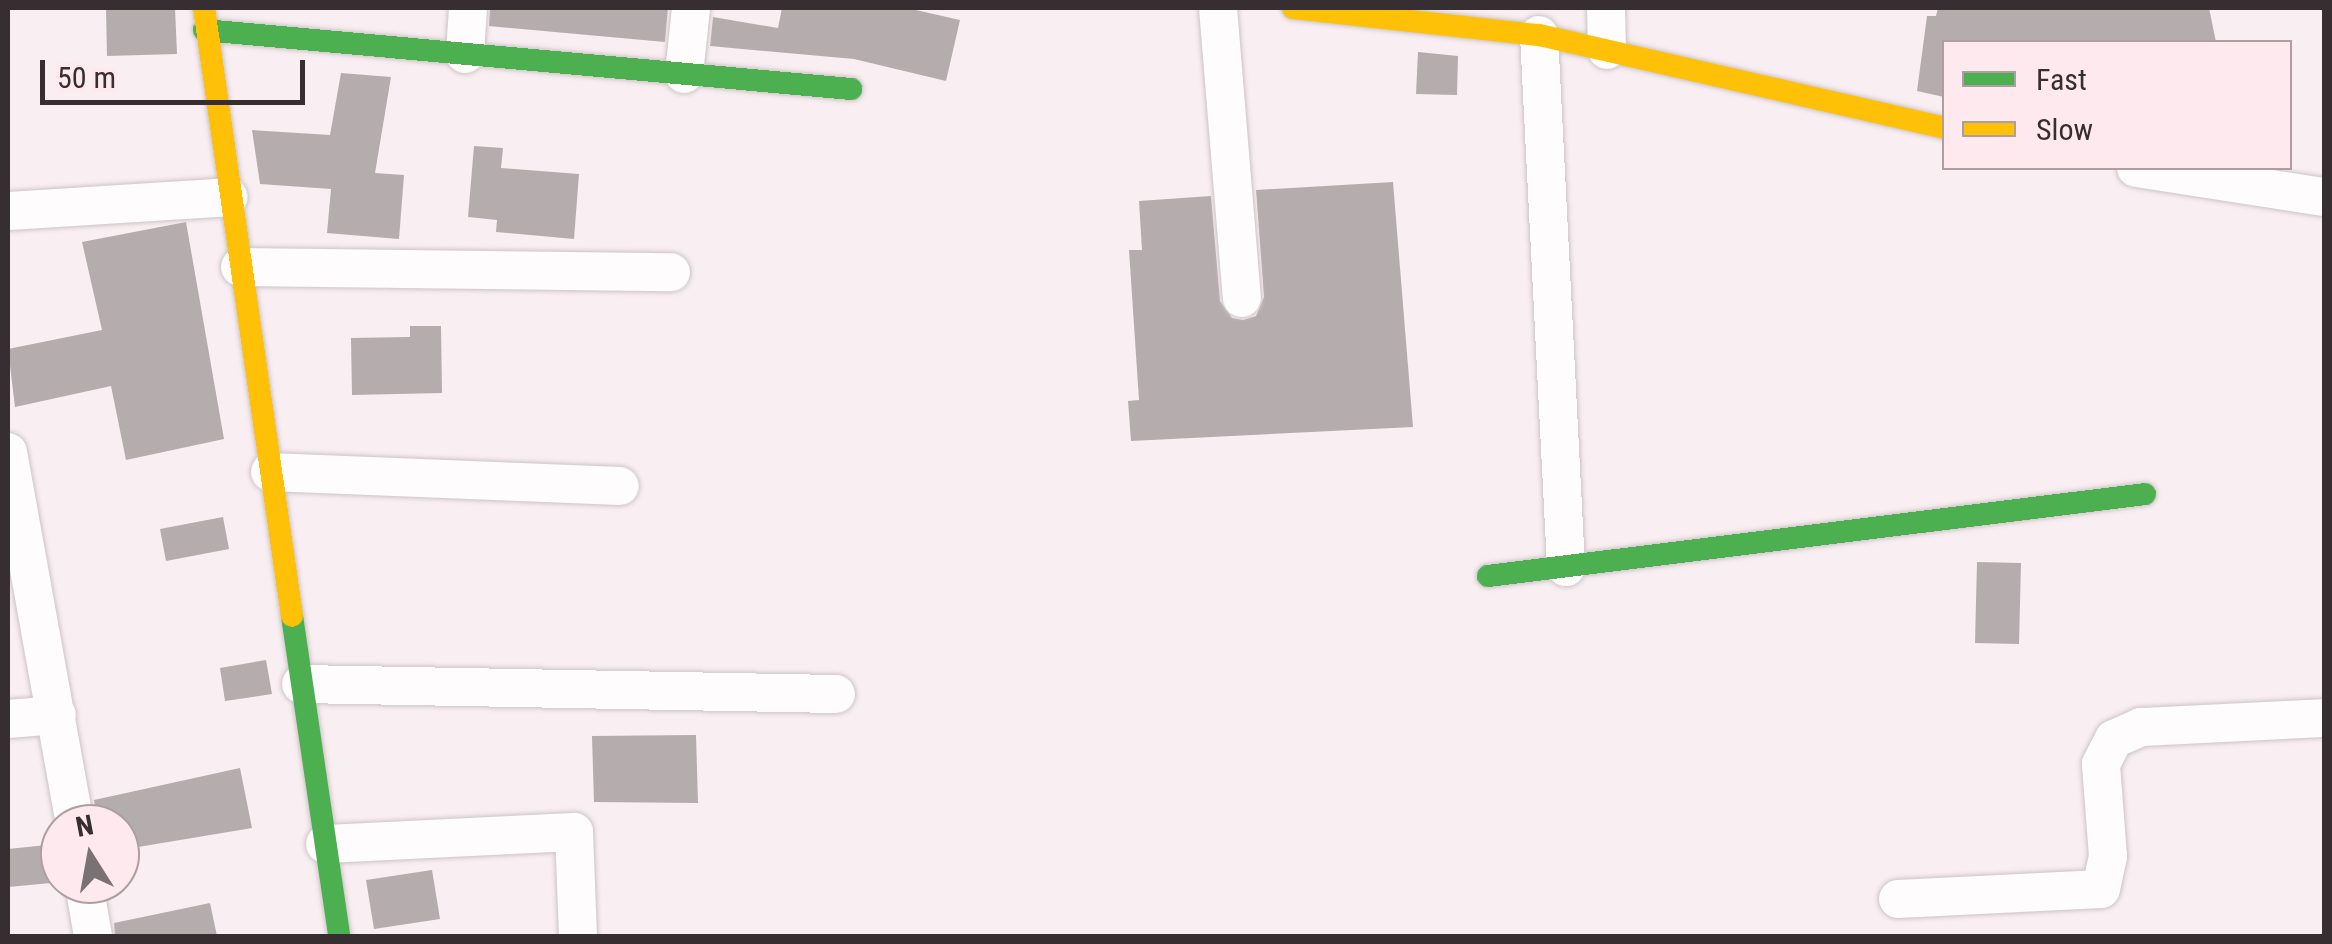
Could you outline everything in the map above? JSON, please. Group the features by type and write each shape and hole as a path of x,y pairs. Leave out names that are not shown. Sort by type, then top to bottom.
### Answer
{"street":[{"path":"464,54 468,8"},
{"path":"684,74 691,8"},
{"path":"1218,8 1242,298"},
{"path":"1293,8 1538,35 1942,128"},
{"path":"1606,8 1607,50"},
{"path":"339,936 204,19 464,54 850,88"},
{"path":"1538,35 1566,568"},
{"path":"2149,170 2324,197"},
{"path":"8,211 229,198"},
{"path":"240,266 671,272"},
{"path":"8,459 72,804"},
{"path":"270,472 620,486"},
{"path":"1488,576 2145,494"},
{"path":"301,684 836,694"},
{"path":"8,719 58,716"},
{"path":"1898,899 2101,889 2108,856 2101,764 2114,739 2141,728 2324,718"},
{"path":"325,844 574,832 578,936"},
{"path":"87,904 93,936"}],"building":[{"path":"106,8 175,8 177,54 107,56"},
{"path":"490,8 668,8 665,42 489,26"},
{"path":"782,8 907,8 960,20 946,81 854,59 710,46 713,17 778,28"},
{"path":"1938,8 2209,8 2216,40 1942,40 1942,97 1917,91 1927,16 1936,16"},
{"path":"1418,52 1458,56 1457,95 1416,94"},
{"path":"341,73 391,77 375,173 404,175 399,239 327,233 331,189 260,184 252,130 330,135"},
{"path":"474,146 503,148 501,168 579,174 574,239 496,232 497,220 468,217"},
{"path":"1393,182 1413,427 1131,441 1128,401 1139,400 1129,250 1142,250 1139,201 1211,196 1220,301 1232,318 1243,320 1256,316 1264,297 1256,190"},
{"path":"186,222 224,439 126,460 111,386 15,407 8,349 102,330 82,242"},
{"path":"410,326 441,326 442,393 352,395 351,338 410,337"},
{"path":"223,517 229,549 166,561 160,529"},
{"path":"1977,562 2021,563 2019,644 1975,643"},
{"path":"266,660 272,694 225,701 220,668"},
{"path":"696,735 698,803 594,802 592,736"},
{"path":"240,768 252,828 140,847 140,804 94,804 94,800"},
{"path":"40,846 40,884 8,887 8,849"},
{"path":"432,870 440,919 374,929 366,880"},
{"path":"210,903 217,936 115,936 114,923"}],"traffic: fast":[{"path":"204,30 851,89"},
{"path":"1488,576 2145,494"},
{"path":"292,616 339,936"}],"traffic: slow":[{"path":"204,8 292,616"},
{"path":"1293,8 1539,35 1942,128"}]}
